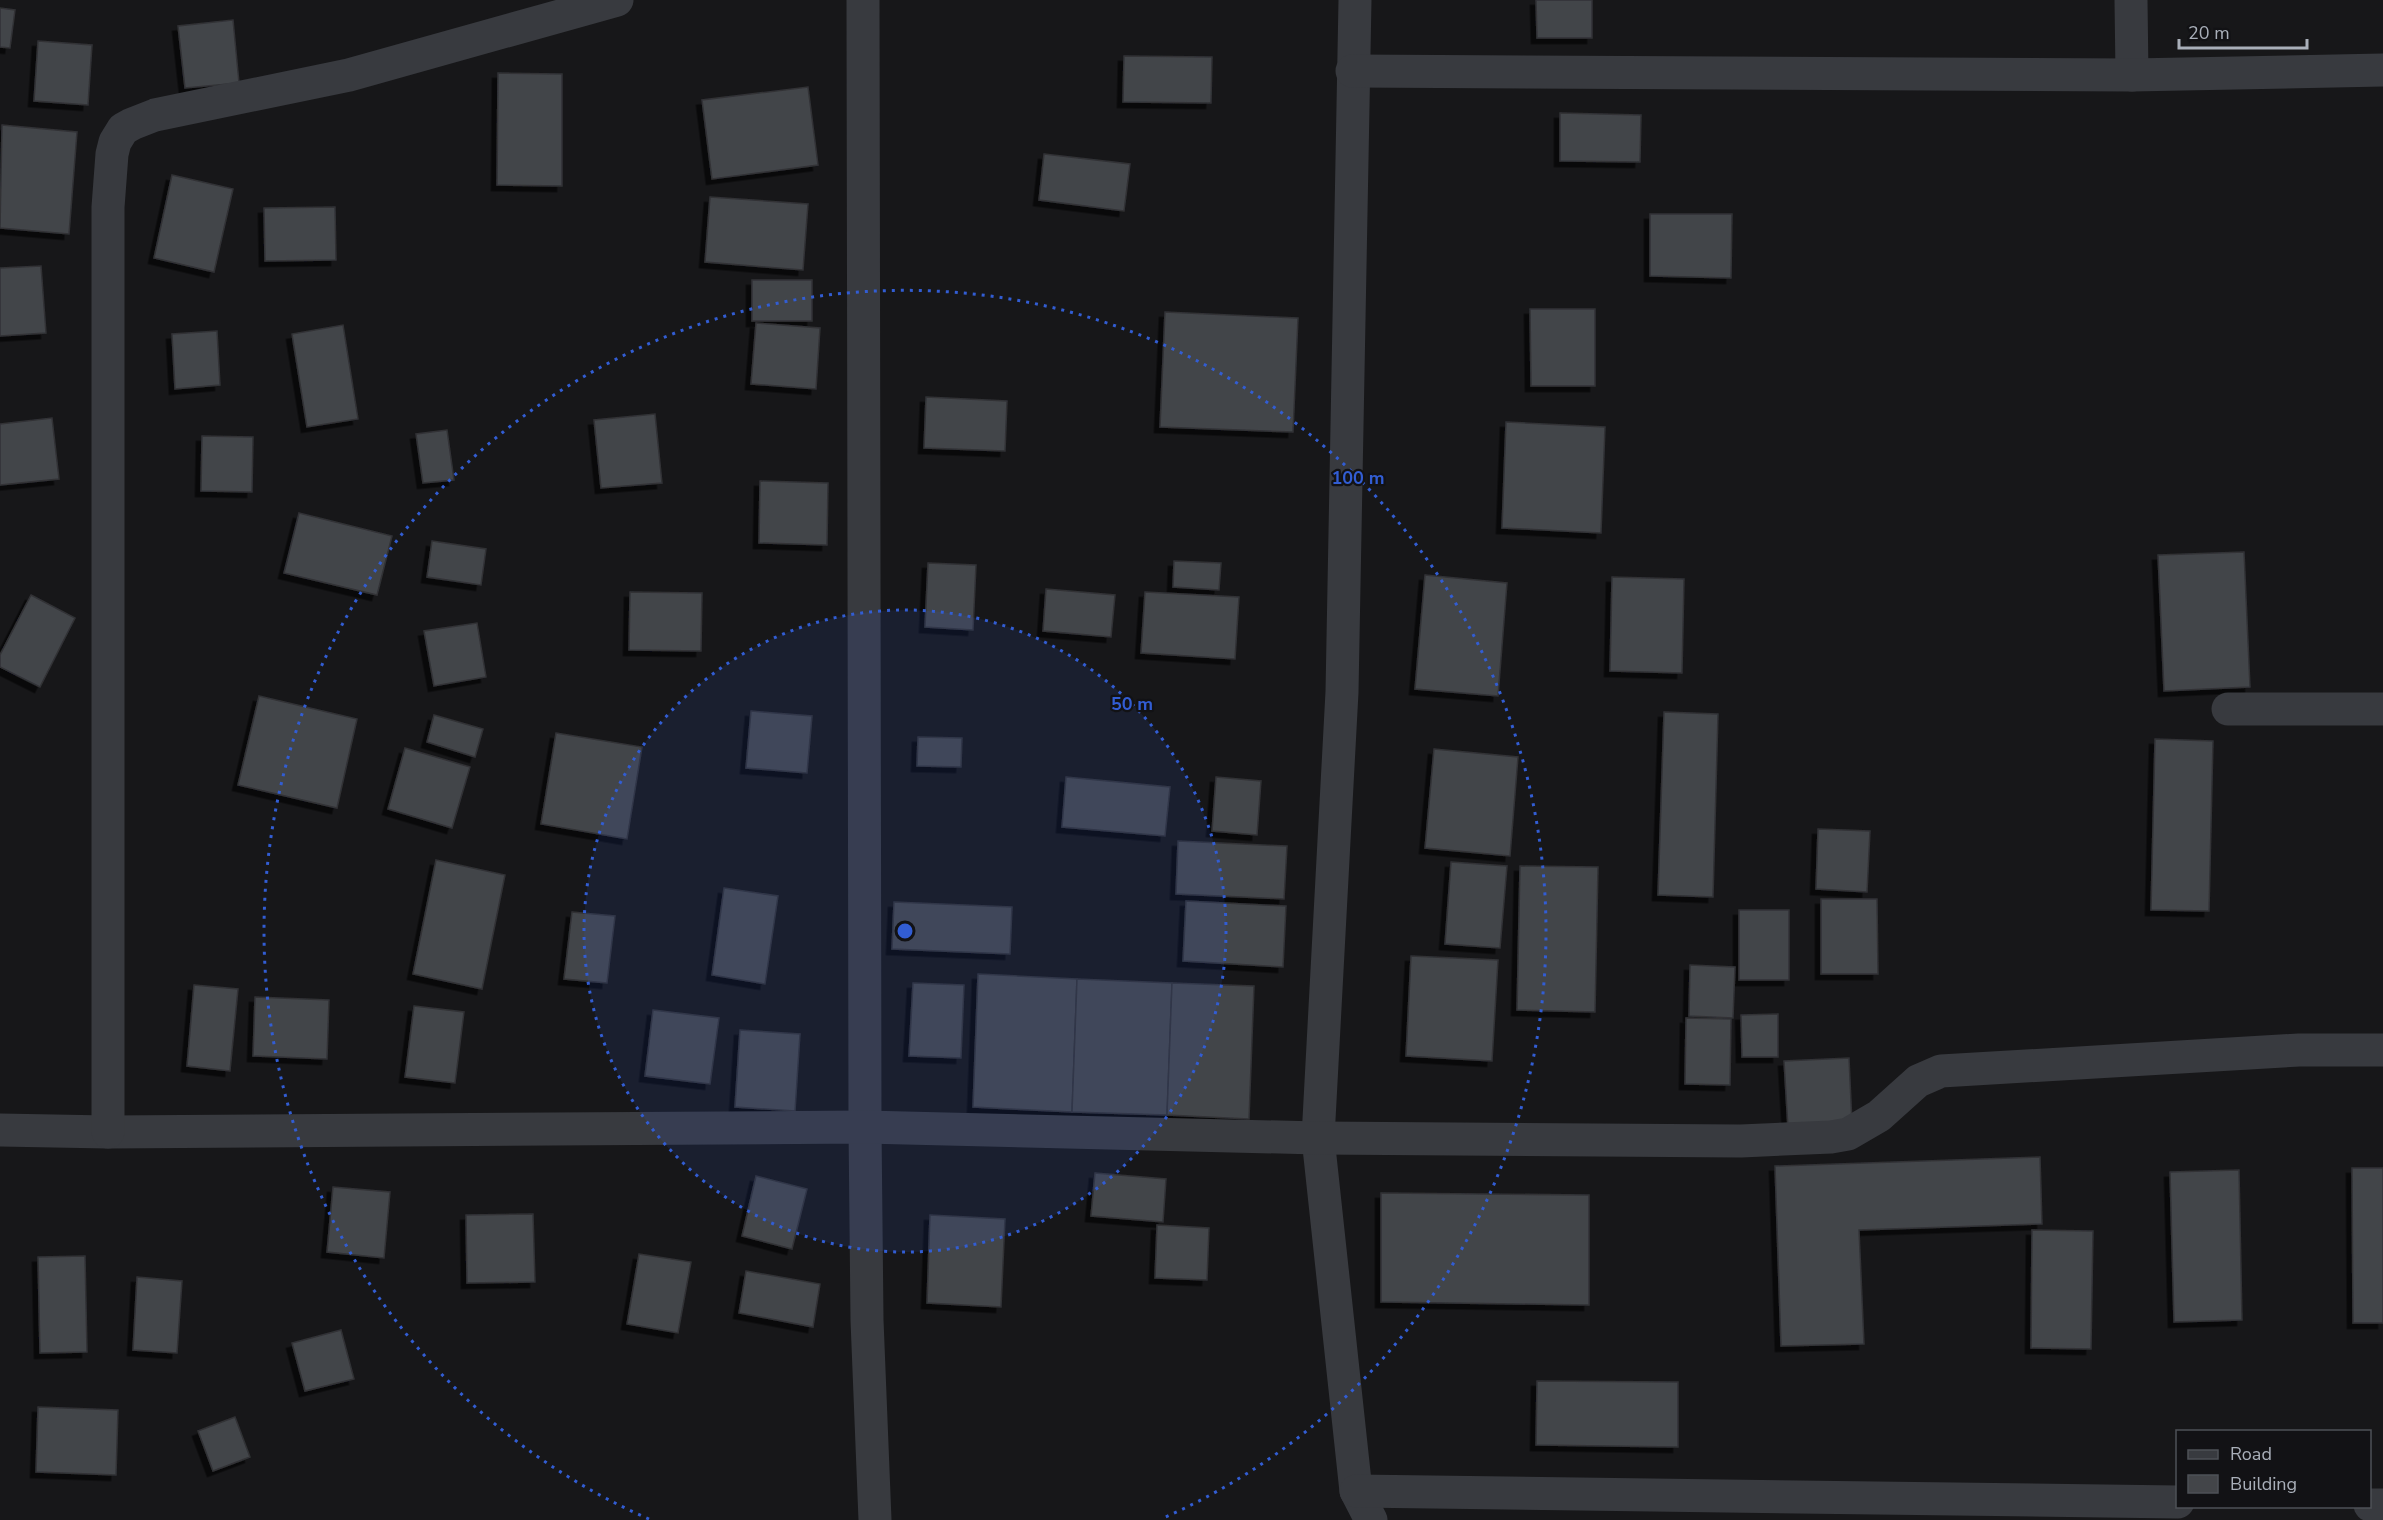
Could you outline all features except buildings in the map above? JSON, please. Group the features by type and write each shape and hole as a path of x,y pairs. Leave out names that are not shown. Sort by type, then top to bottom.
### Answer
{"street":[{"path":"108,1132 108,207 112,154 116,142 123,129 155,115 349,75 617,0"},
{"path":"863,0 865,1127 867,1320 875,1520"},
{"path":"1354,0 1342,692 1318,1138 1356,1491 1371,1520"},
{"path":"2131,0 2132,75"},
{"path":"1352,71 2132,75 2383,70"},
{"path":"2228,709 2383,709"},
{"path":"0,1130 108,1132 865,1127 1318,1138 1741,1142 1831,1137 1864,1126 1918,1081 1941,1071 2299,1050 2383,1050"},
{"path":"1356,1491 2089,1511 2176,1502"}]}
